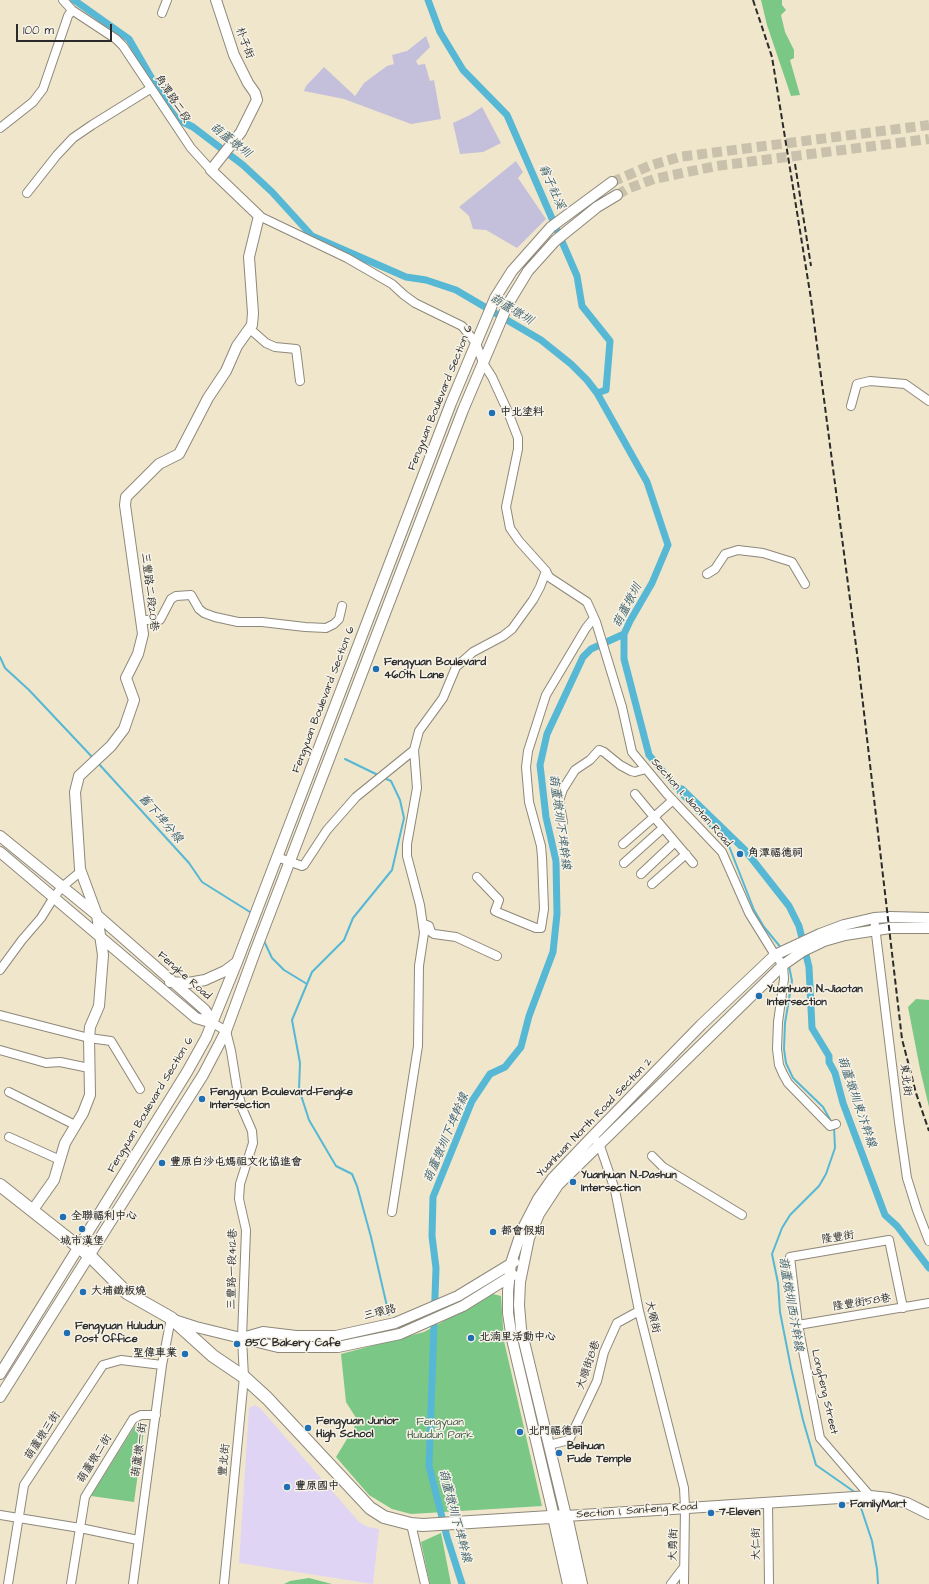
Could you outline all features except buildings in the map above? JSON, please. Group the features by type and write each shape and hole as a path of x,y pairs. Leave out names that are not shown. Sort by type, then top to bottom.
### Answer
{"main road":[{"path":"0,1185 32,1212 90,1256 127,1293 171,1318 212,1356 244,1377 267,1398 370,1508 384,1517 417,1524"},
{"path":"566,1516 581,1584"},
{"name":"Section 1, Sanfeng Road","path":"417,1524 486,1522 566,1516"},
{"path":"554,1517 569,1584"}],"street":[{"name":"角潭路二段","path":"63,0 72,10 120,42 150,89 191,148 260,216"},
{"path":"162,13 167,0"},
{"name":"朴子街","path":"212,170 229,148 252,112 256,100 255,93 248,83 234,55 216,0"},
{"path":"0,128 33,102 43,89 72,10"},
{"path":"27,193 57,155 73,138 150,89"},
{"name":"Fengyuan Boulevard Section 6","path":"0,1374 187,1072 213,1023 448,410 494,299 512,270 551,227 593,194 612,182"},
{"path":"0,1397 203,1075 226,1031 261,935 483,362 508,304 528,271 555,241 597,207 617,195"},
{"name":"三豐路二段20巷","path":"32,1212 54,1180 64,1143 84,1113 88,1100 90,1027 99,1006 104,955 96,915 80,872 76,787 79,776 84,769 112,746 124,730 134,700 126,678 142,642 142,620 125,505 126,497 159,464 179,454 208,398 226,371 237,346 250,329 253,313 249,257 260,216"},
{"name":"Section 1, Jiaotan Road","path":"260,216 354,261 392,284 415,303 462,326 476,343 483,362 496,384 518,438 518,449 506,501 508,522 519,541 546,570 549,577 587,602 595,620 622,708 632,752 722,852 749,913 775,955 783,965"},
{"path":"250,329 266,343 275,347 296,349 300,381"},
{"path":"851,406 857,384 870,381 905,384 929,401"},
{"path":"707,574 715,569 726,554 738,550 763,553 792,562 805,584"},
{"path":"392,1212 418,1046 419,966 423,945 424,924 406,856 417,788 414,750 419,731 443,698 456,666 473,652 503,636 512,629 540,587 546,570"},
{"path":"142,620 160,620 171,599 176,596 191,595 199,609 204,613 215,617 238,622 262,622 305,627 326,628 334,624 339,619 342,606"},
{"path":"477,878 499,900 495,911 536,928 540,928 544,909 542,857 541,846 529,802 526,767 528,751 546,695 586,628 595,620"},
{"path":"277,857 304,865 327,830 356,797 414,750"},
{"path":"563,822 559,801 563,789 574,770 590,760 599,750 631,771 636,772 646,769"},
{"path":"635,794 693,863"},
{"path":"623,844 674,800"},
{"path":"624,863 663,828"},
{"name":"Fengke Road","path":"0,836 96,915 170,982 205,1010 213,1023"},
{"path":"641,874 675,842"},
{"path":"0,852 196,1018 213,1023 226,1031"},
{"path":"652,884 686,854"},
{"path":"0,970 22,940 41,918 62,887 80,872"},
{"name":"Yuanhuan North Road Section 2","path":"566,1516 521,1329 519,1304 521,1273 524,1258 534,1226 545,1203 595,1140 702,1025 775,955 822,937 844,926 874,918 929,918"},
{"name":"東北街","path":"874,918 899,1122 908,1178 917,1210 929,1241"},
{"path":"424,924 429,926 431,932 434,934 456,937 497,956"},
{"name":"Yuanhuan North Road Section 2","path":"554,1517 512,1339 508,1312 511,1263 522,1230 538,1199 552,1180 595,1140 663,1084 783,965 822,937 875,929 929,928"},
{"path":"170,982 188,983 205,980 219,975 237,962"},
{"path":"783,965 784,979 778,1029 779,1065 788,1082 833,1125"},
{"path":"0,1015 89,1038 111,1041 140,1090"},
{"name":"三豐路一段412巷","path":"226,1031 232,1051 237,1088 242,1108 252,1131 253,1144 240,1184 239,1199 246,1230 242,1338"},
{"path":"0,1050 46,1063 60,1062 89,1068"},
{"path":"9,1092 75,1125"},
{"path":"9,1137 60,1160"},
{"name":"大順街","path":"595,1140 615,1190 639,1311 684,1488 685,1507"},
{"path":"652,1156 664,1167 742,1215"},
{"name":"隆豐街","path":"798,1324 790,1257 889,1240 903,1308"},
{"name":"三環路","path":"242,1338 263,1332 296,1336 336,1336 395,1323 458,1296 511,1263 524,1258"},
{"path":"171,1318 278,1347 338,1347 400,1334 463,1306 510,1276 521,1273"},
{"name":"隆豐街58巷","path":"798,1324 929,1303"},
{"name":"大順街8巷","path":"549,1445 569,1440 597,1381 604,1352 617,1323 639,1311"},
{"name":"葫蘆墩一街","path":"133,1584 162,1365 171,1318"},
{"name":"Longfeng Street","path":"798,1324 820,1438 870,1496"},
{"path":"336,1336 338,1347"},
{"name":"豐北街","path":"224,1584 244,1377 242,1338"},
{"name":"葫蘆墩三街","path":"8,1584 24,1486 103,1365 121,1360 162,1365"},
{"name":"葫蘆墩二街","path":"70,1584 85,1497 133,1420 141,1415 156,1415"},
{"name":"Section 1, Sanfeng Road","path":"566,1516 870,1496 889,1498 907,1503 929,1514"},
{"name":"大仁街","path":"768,1503 769,1584"},
{"name":"大勇街","path":"684,1584 685,1507"},
{"path":"0,1515 80,1528 138,1540"},
{"path":"417,1524 425,1584"},
{"path":"671,1584 684,1567"}],"shaded area":[{"path":"426,36 430,47 416,61 418,65 425,64 430,81 434,80 441,119 411,124 344,99 304,91 306,86 324,67 355,96 364,83 387,66 394,64 392,55 407,51"},
{"path":"482,107 501,143 483,152 460,154 453,123 470,115"},
{"path":"516,161 523,172 518,178 546,219 517,248 486,230 473,229 469,216 459,207"},
{"name":"豐原國中","path":"255,1405 260,1408 359,1522 368,1527 379,1529 373,1584 239,1563 249,1408"}],"green space":[{"path":"761,0 782,0 782,5 786,10 781,15 785,32 794,50 794,58 790,60 800,95 791,96 767,25"},
{"path":"916,999 929,1000 929,1107 908,1007"},
{"name":"Fengyuan Huludun Park","path":"493,1294 501,1296 504,1341 542,1506 411,1514 392,1509 369,1495 336,1457 358,1421 346,1402 341,1354 424,1332"},
{"path":"139,1423 145,1423 134,1502 91,1496 134,1427"},
{"path":"441,1533 451,1584 430,1584 421,1542"},
{"path":"309,1578 332,1584 284,1584 290,1581"}],"waterway":[{"name":"葫蘆墩圳","path":"74,0 129,39 170,110 177,119 193,127 243,165 272,192 312,236 406,277 426,280 456,290 541,340 571,364 587,380 597,393 647,482 668,545 652,583 624,634 624,659 649,755 676,787 682,789 745,850 789,906 799,926 809,967 812,1028 829,1056 829,1062 835,1073 843,1103 885,1215 897,1226 929,1268"},
{"name":"翁子社溪","path":"428,0 440,32 463,70 507,115 577,276 582,306 610,341 606,390 597,393"},
{"name":"葫蘆墩圳下埤幹線","path":"462,1584 447,1537 429,1466 436,1268 432,1236 433,1197 472,1101 490,1074 505,1067 521,1047 529,1016 553,952 557,914 556,861 546,817 540,765 547,734 583,657 591,649 624,634"},
{"name":"舊下埤分線","path":"0,657 5,668 29,690 94,759"},
{"path":"345,759 380,776"},
{"name":"舊下埤分線","path":"98,763 189,863 202,882 250,912 251,915"},
{"path":"384,778 391,781 400,800 404,818 392,870 353,918 344,940 312,972 292,1020 300,1063 299,1089 309,1120 336,1166 352,1174 357,1186 371,1237 389,1315"},
{"name":"葫蘆燉圳西汴幹線","path":"676,787 678,793 729,846 754,910 764,927 782,949"},
{"name":"舊下埤分線","path":"264,941 272,958 284,970 307,984"},
{"name":"葫蘆燉圳西汴幹線","path":"789,966 792,981 785,1023 784,1049 786,1063 793,1078 823,1107 832,1123"},
{"name":"葫蘆燉圳西汴幹線","path":"834,1127 835,1148 826,1174 819,1186 790,1215 782,1228 772,1254 778,1283 780,1312 791,1368 803,1420 816,1465 856,1493"},
{"name":"葫蘆燉圳西汴幹線","path":"858,1499 872,1541 878,1584"}],"tunnel":[{"path":"612,182 649,166 679,157 929,125"},
{"path":"617,195 627,189 654,179 716,166 929,139"}],"railway":[{"path":"753,0 772,57 811,299 858,661 902,1039 916,1093 929,1131"},
{"path":"795,164 811,266"}],"place":[{"name":"中北塗料","path":"492,413"},
{"name":"Fengyuan Boulevard 460th Lane","path":"376,669"},
{"name":"角潭福德祠","path":"740,854"},
{"name":"Yuanhuan N.-Jiaotan Intersection","path":"759,996"},
{"name":"Fengyuan Boulevard-Fengke Intersection","path":"202,1099"},
{"name":"豐原白沙屯媽祖文化協進會","path":"162,1163"},
{"name":"Yuanhuan N.-Dashun Intersection","path":"573,1182"},
{"name":"全聯福利中心","path":"63,1217"},
{"name":"城市漢堡","path":"82,1229"},
{"name":"都會假期","path":"493,1232"},
{"name":"大埔鐵板燒","path":"83,1292"},
{"name":"Fengyuan Huludun Post Office","path":"67,1333"},
{"name":"北湳里活動中心","path":"471,1338"},
{"name":"85C Bakery Cafe","path":"237,1344"},
{"name":"聖偉車業","path":"185,1354"},
{"name":"Fengyuan Junior High School","path":"308,1428"},
{"name":"北門福德祠","path":"520,1432"},
{"name":"Beihuan Fude Temple","path":"559,1453"},
{"name":"豐原國中","path":"287,1487"},
{"name":"FamilyMart","path":"842,1505"},
{"name":"7-Eleven","path":"711,1513"}],"water label":[{"name":"葫蘆墩圳東汴幹線","path":"856,1102"}]}
